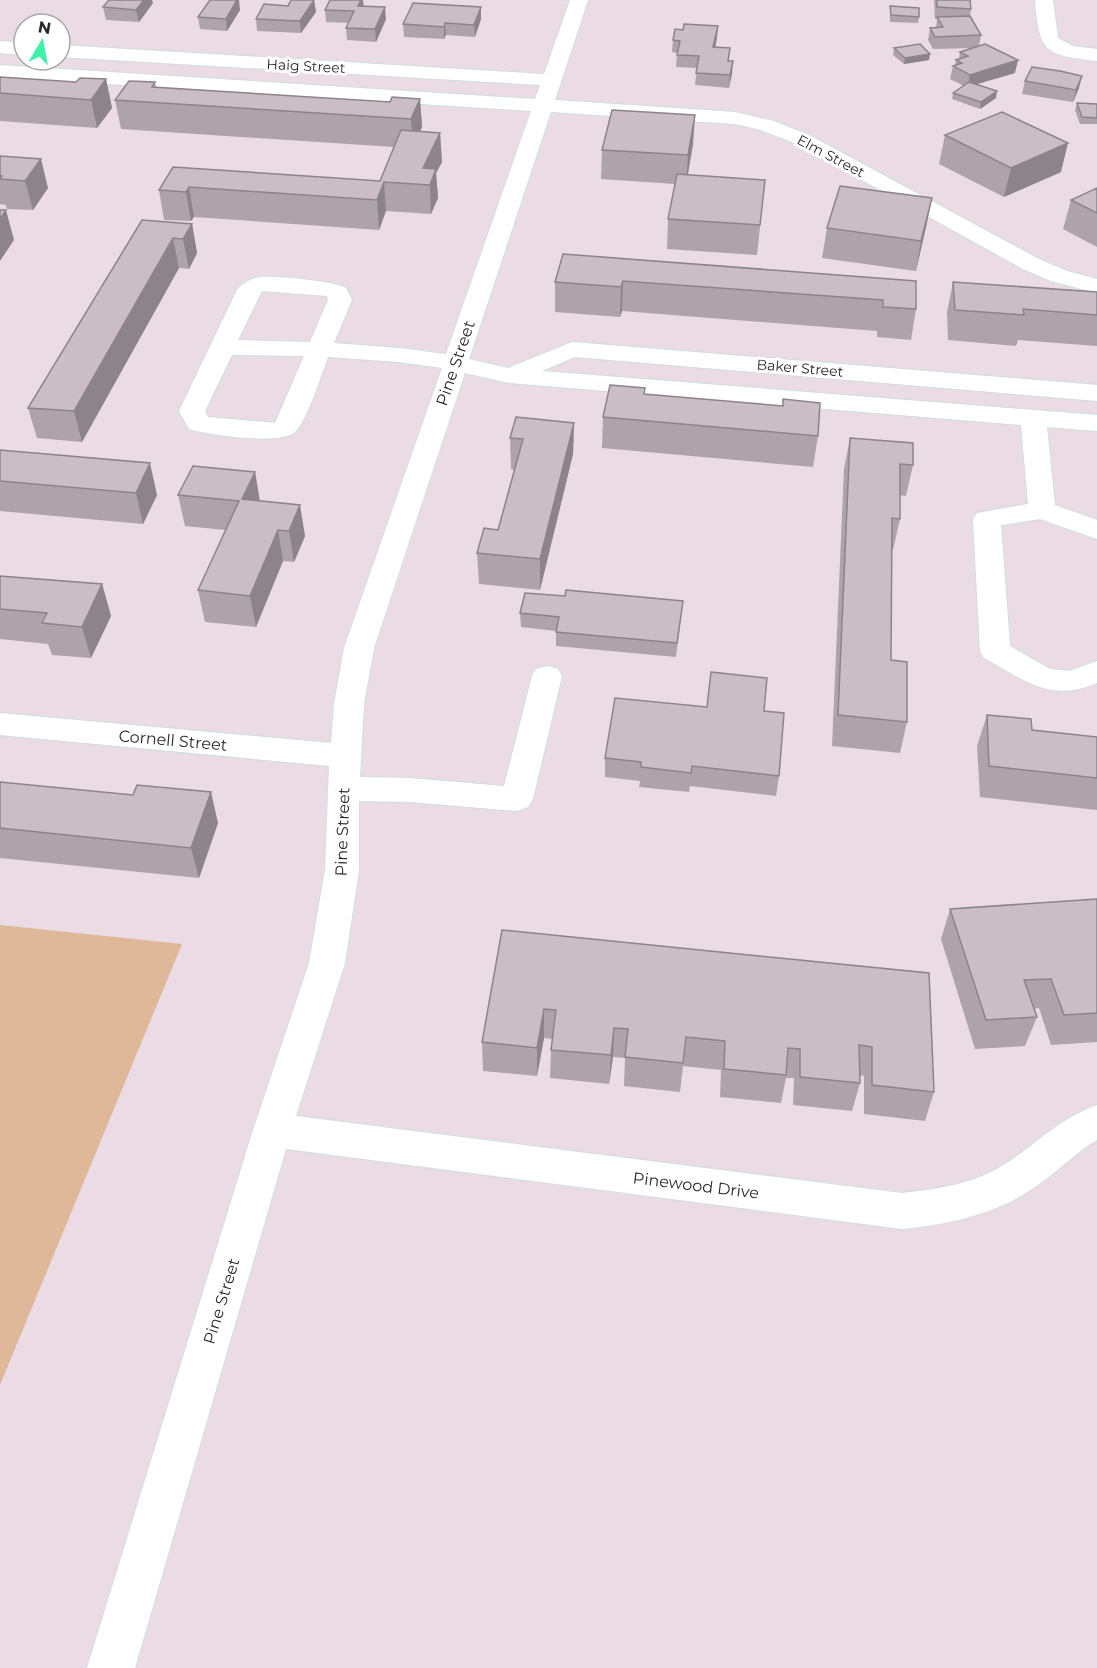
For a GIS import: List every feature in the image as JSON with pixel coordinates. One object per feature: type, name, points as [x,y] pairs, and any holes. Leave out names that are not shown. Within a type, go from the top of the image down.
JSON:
[{"type":"street","name":"Pine Street","points":[[111,1668],[272,1130],[327,963],[342,870],[343,789],[348,704],[359,648],[579,0]]},
{"type":"street","points":[[1044,0],[1047,34],[1057,46],[1097,55]]},
{"type":"street","name":"Haig Street","points":[[72,52],[547,94]]},
{"type":"street","points":[[0,71],[547,94]]},
{"type":"street","name":"Elm Street","points":[[547,94],[735,118],[767,125],[804,140],[1031,264],[1059,276],[1097,286]]},
{"type":"street","points":[[262,284],[333,290],[338,293],[340,300],[289,423],[276,431],[198,424],[193,418],[192,411],[223,347],[249,290],[254,286],[262,284]]},
{"type":"street","name":"Baker Street","points":[[223,347],[318,350],[426,358],[509,376],[1097,423]]},
{"type":"street","name":"Baker Street","points":[[509,376],[572,349],[1097,393]]},
{"type":"street","points":[[1032,417],[1042,510]]},
{"type":"street","points":[[1097,530],[1042,510],[987,519],[995,651],[1043,678],[1072,682],[1097,670]]},
{"type":"street","points":[[343,789],[410,790],[516,799],[547,676]]},
{"type":"street","name":"Cornell Street","points":[[0,724],[345,756]]},
{"type":"street","name":"Pinewood Drive","points":[[272,1130],[902,1211],[940,1207],[977,1198],[1014,1180],[1066,1137],[1097,1122]]},
{"type":"shaded area","points":[[0,925],[182,944],[0,1385]]},
{"type":"building","points":[[109,0],[144,0],[136,10],[103,7]]},
{"type":"building","points":[[210,0],[237,0],[226,19],[198,17]]},
{"type":"building","points":[[291,0],[314,0],[300,21],[256,19],[264,4],[288,6]]},
{"type":"building","points":[[330,0],[361,0],[358,6],[385,7],[375,29],[346,28],[354,11],[325,10]]},
{"type":"building","points":[[937,0],[970,0],[971,9],[937,7]]},
{"type":"building","points":[[413,3],[481,7],[474,25],[445,23],[444,27],[403,24]]},
{"type":"building","points":[[890,6],[919,8],[919,17],[891,15]]},
{"type":"building","points":[[970,16],[981,35],[935,37],[930,28],[943,27],[937,17]]},
{"type":"building","points":[[684,24],[718,26],[713,47],[730,48],[728,61],[733,61],[730,75],[696,73],[699,56],[677,55],[680,41],[673,40],[675,29],[683,30]]},
{"type":"building","points":[[920,44],[930,54],[905,58],[894,48]]},
{"type":"building","points":[[985,44],[1018,60],[970,75],[953,66],[962,63],[956,60],[968,56],[960,52]]},
{"type":"building","points":[[1032,67],[1082,76],[1076,90],[1025,81]]},
{"type":"building","points":[[0,77],[76,82],[80,78],[106,79],[91,100],[0,93]]},
{"type":"building","points":[[129,81],[155,82],[152,87],[390,102],[392,97],[420,99],[411,119],[115,100]]},
{"type":"building","points":[[969,82],[997,91],[981,102],[953,93]]},
{"type":"building","points":[[1077,103],[1097,104],[1097,118],[1082,117]]},
{"type":"building","points":[[612,110],[695,115],[688,155],[602,150]]},
{"type":"building","points":[[1002,112],[1068,143],[1011,168],[945,135]]},
{"type":"building","points":[[401,130],[440,133],[423,168],[436,169],[430,185],[384,182],[377,200],[189,187],[186,192],[159,190],[173,167],[380,181]]},
{"type":"building","points":[[0,156],[41,159],[25,181],[0,179],[2,176],[0,176]]},
{"type":"building","points":[[677,174],[765,180],[760,225],[668,219]]},
{"type":"building","points":[[840,186],[932,198],[921,241],[827,228]]},
{"type":"building","points":[[1097,188],[1097,213],[1071,200]]},
{"type":"building","points":[[0,210],[6,210],[0,219]]},
{"type":"building","points":[[142,220],[192,224],[183,239],[173,238],[74,411],[28,408]]},
{"type":"building","points":[[563,254],[916,281],[916,309],[883,307],[883,300],[623,281],[621,287],[555,282]]},
{"type":"building","points":[[953,282],[1097,292],[1097,315],[1023,309],[1024,315],[955,310]]},
{"type":"building","points":[[610,385],[645,388],[644,394],[783,406],[783,399],[820,403],[818,436],[603,417]]},
{"type":"building","points":[[516,417],[574,423],[540,559],[477,553],[484,528],[498,530],[523,439],[510,438]]},
{"type":"building","points":[[850,438],[913,443],[913,465],[900,464],[900,519],[892,518],[891,660],[907,662],[907,722],[838,715]]},
{"type":"building","points":[[0,450],[150,463],[136,493],[0,481]]},
{"type":"building","points":[[193,466],[255,472],[242,499],[300,505],[289,531],[278,530],[250,596],[198,590],[239,501],[178,495]]},
{"type":"building","points":[[0,576],[102,584],[82,627],[42,623],[47,613],[0,609]]},
{"type":"building","points":[[566,590],[683,601],[677,643],[556,632],[559,617],[520,613],[525,593],[565,596]]},
{"type":"building","points":[[711,672],[767,678],[764,711],[784,713],[779,776],[692,766],[691,773],[641,767],[641,762],[605,758],[615,698],[707,707]]},
{"type":"building","points":[[987,715],[1031,719],[1032,730],[1097,737],[1097,778],[989,766]]},
{"type":"building","points":[[0,782],[133,795],[137,785],[211,792],[191,848],[0,828]]},
{"type":"building","points":[[1097,899],[1097,1013],[1064,1015],[1051,979],[1024,980],[1037,1017],[986,1020],[950,909]]},
{"type":"building","points":[[502,930],[929,973],[934,1092],[872,1085],[872,1047],[859,1045],[860,1083],[800,1077],[800,1049],[788,1048],[786,1075],[724,1069],[725,1041],[686,1037],[683,1063],[625,1057],[628,1029],[614,1028],[611,1055],[551,1050],[556,1010],[544,1009],[537,1048],[482,1042]]}]
